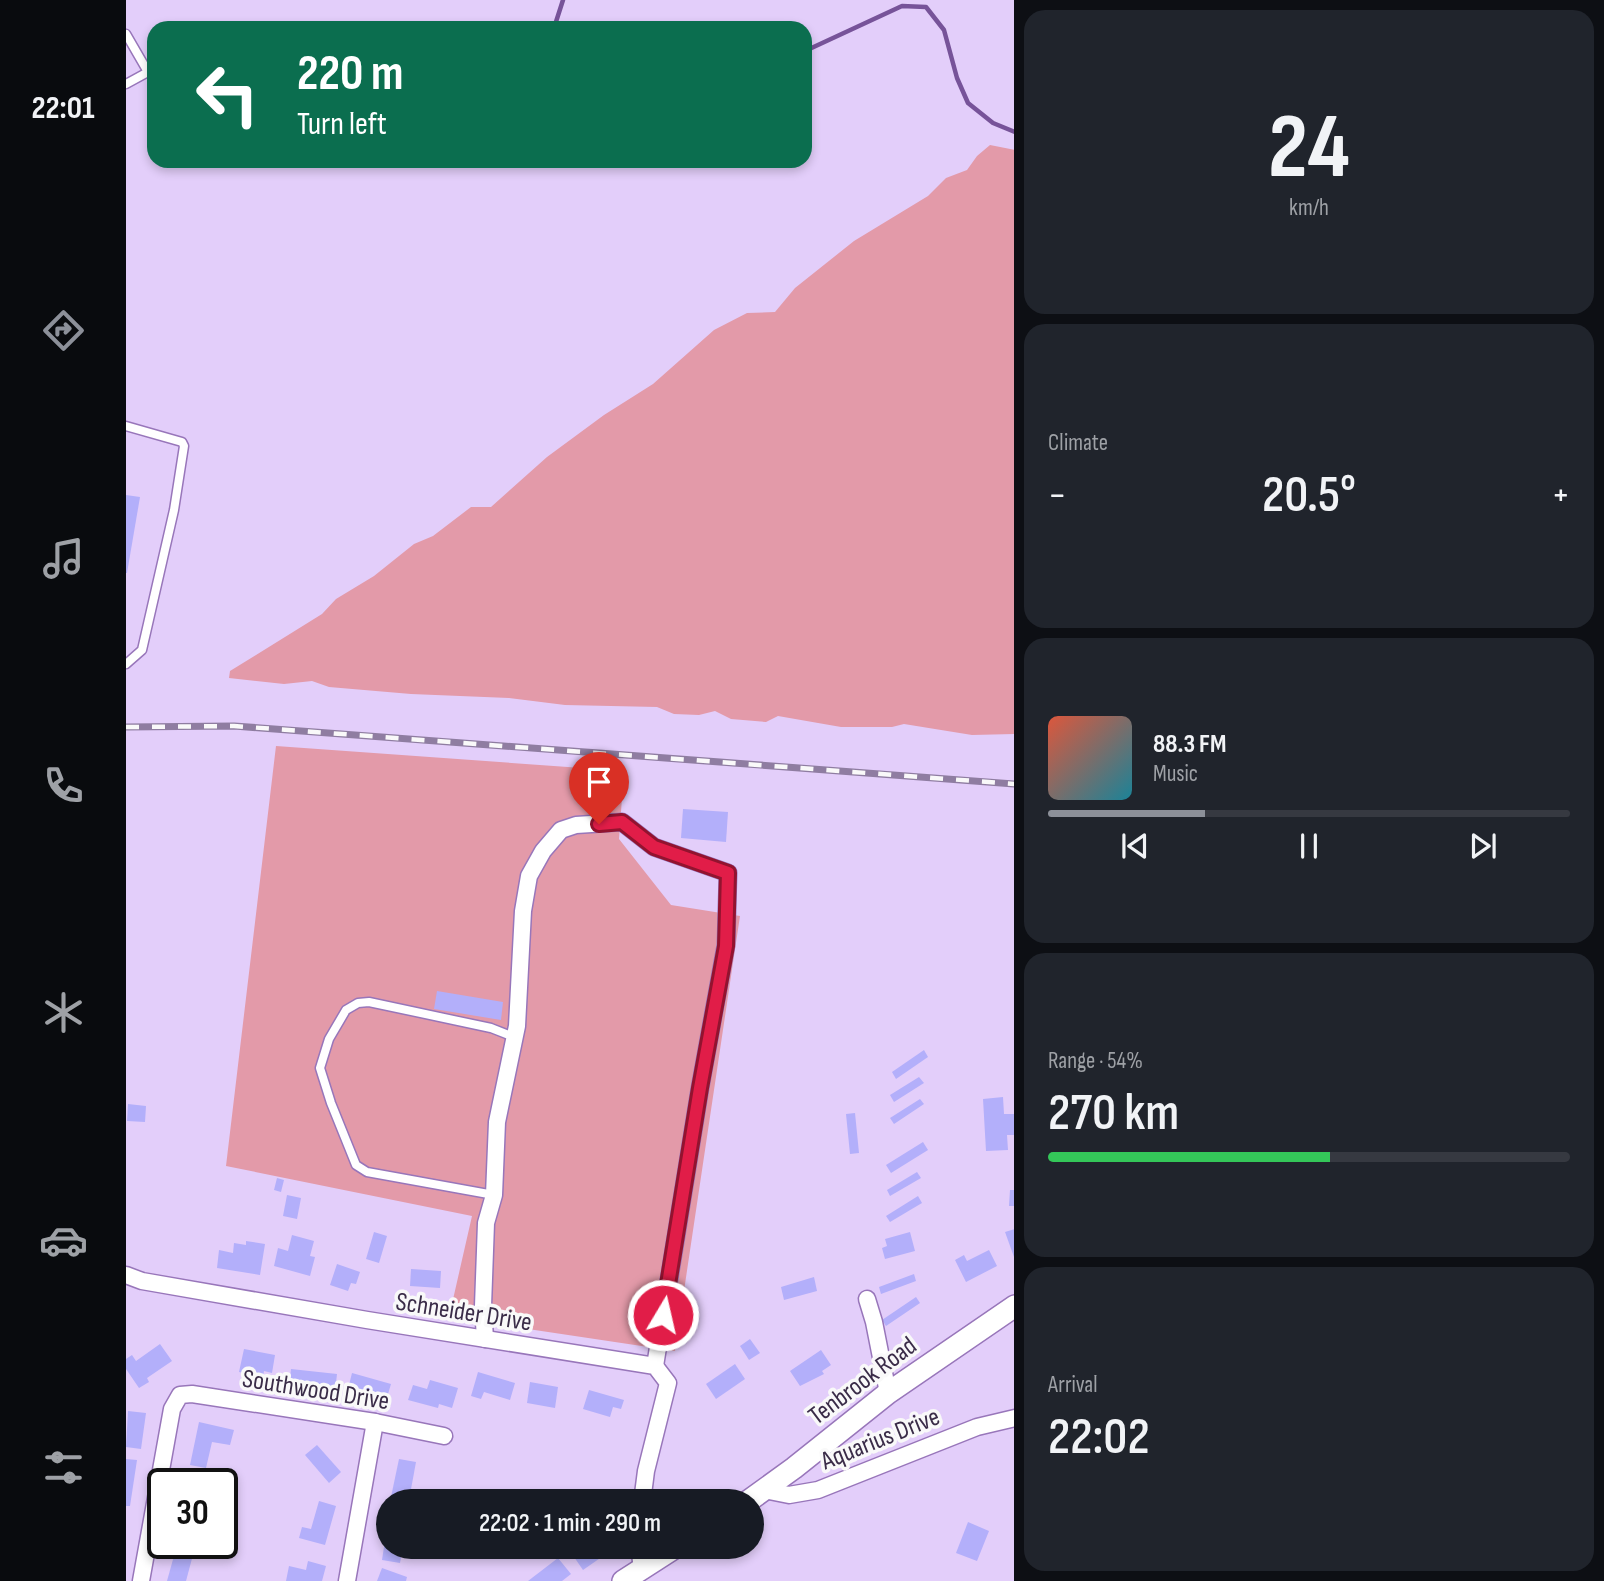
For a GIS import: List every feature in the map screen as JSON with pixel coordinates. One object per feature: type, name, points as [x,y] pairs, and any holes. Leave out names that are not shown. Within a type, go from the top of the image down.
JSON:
[{"type":"street","points":[[485,1339],[483,1306],[486,1223],[494,1195],[497,1122],[517,1026],[523,911],[529,876],[543,851],[561,830],[576,825],[622,822],[654,847],[728,873],[726,946],[655,1366],[668,1383],[644,1489]]},
{"type":"street","name":"Schneider Drive","points":[[126,1275],[142,1281],[655,1366]]},
{"type":"street","points":[[867,1299],[888,1393]]},
{"type":"street","name":"Tenbrook Road","points":[[764,1489],[888,1393],[1014,1306]]},
{"type":"street","name":"Southwood Drive","points":[[141,1581],[172,1409],[180,1395],[192,1394],[375,1422],[444,1436]]},
{"type":"street","name":"Aquarius Drive","points":[[764,1496],[818,1490],[976,1427],[1014,1418]]},
{"type":"street","points":[[347,1581],[375,1422]]},
{"type":"street","points":[[623,1581],[639,1559]]},
{"type":"lane","points":[[126,34],[147,70]]},
{"type":"lane","points":[[126,84],[147,73]]},
{"type":"lane","points":[[126,426],[182,442],[184,446],[174,510],[142,649],[126,664]]},
{"type":"lane","points":[[494,1195],[379,1175],[356,1165],[320,1068],[334,1029],[346,1010],[358,1003],[369,1002],[491,1028],[514,1037]]},
{"type":"shaded area","points":[[990,145],[1014,150],[1014,734],[972,735],[904,724],[892,727],[841,727],[778,716],[766,722],[731,719],[715,711],[699,715],[674,714],[657,707],[565,705],[509,698],[329,687],[312,681],[284,684],[229,678],[230,671],[322,614],[336,599],[374,576],[414,544],[433,536],[471,507],[491,507],[547,457],[604,415],[653,384],[714,330],[747,313],[775,312],[795,288],[854,241],[928,196],[946,178],[967,170],[977,156]]},
{"type":"shaded area","points":[[276,746],[624,771],[619,839],[671,905],[740,916],[675,1351],[449,1317],[472,1216],[226,1166]]},
{"type":"building","points":[[126,495],[140,497],[127,573],[126,573]]},
{"type":"building","points":[[683,809],[728,812],[726,842],[681,838]]},
{"type":"building","points":[[437,991],[503,1002],[501,1020],[434,1009]]},
{"type":"building","points":[[924,1050],[928,1057],[896,1079],[892,1072]]},
{"type":"building","points":[[919,1077],[924,1083],[894,1102],[890,1095]]},
{"type":"building","points":[[1003,1097],[1004,1114],[1014,1114],[1014,1135],[1007,1135],[1008,1150],[986,1151],[983,1099]]},
{"type":"building","points":[[920,1099],[924,1104],[894,1124],[890,1118]]},
{"type":"building","points":[[128,1104],[146,1106],[145,1122],[127,1121]]},
{"type":"building","points":[[855,1113],[859,1153],[850,1154],[846,1114]]},
{"type":"building","points":[[923,1142],[928,1150],[891,1173],[886,1165]]},
{"type":"building","points":[[917,1172],[921,1178],[890,1196],[887,1190]]},
{"type":"building","points":[[277,1178],[284,1180],[281,1192],[274,1190]]},
{"type":"building","points":[[1010,1190],[1014,1190],[1014,1206],[1009,1206]]},
{"type":"building","points":[[287,1195],[301,1198],[297,1219],[283,1216]]},
{"type":"building","points":[[918,1196],[922,1203],[890,1222],[886,1216]]},
{"type":"building","points":[[1014,1229],[1014,1257],[1005,1232]]},
{"type":"building","points":[[374,1232],[387,1236],[379,1263],[366,1259]]},
{"type":"building","points":[[910,1232],[915,1251],[885,1259],[882,1248],[887,1246],[885,1239]]},
{"type":"building","points":[[292,1235],[314,1241],[310,1256],[315,1257],[310,1276],[274,1266],[278,1248],[288,1251]]},
{"type":"building","points":[[246,1241],[265,1244],[260,1275],[217,1268],[219,1250],[233,1253],[234,1243],[246,1245]]},
{"type":"building","points":[[989,1250],[997,1266],[966,1282],[955,1260],[964,1255],[967,1261]]},
{"type":"building","points":[[337,1264],[360,1272],[356,1284],[351,1283],[348,1291],[330,1285]]},
{"type":"building","points":[[411,1269],[441,1271],[440,1288],[410,1286]]},
{"type":"building","points":[[914,1274],[916,1281],[881,1294],[879,1287]]},
{"type":"building","points":[[814,1277],[817,1291],[784,1300],[781,1287]]},
{"type":"building","points":[[916,1297],[920,1303],[886,1326],[882,1320]]},
{"type":"building","points":[[750,1339],[760,1353],[749,1360],[740,1346]]},
{"type":"building","points":[[160,1344],[172,1361],[147,1378],[149,1382],[139,1388],[126,1369],[126,1359],[132,1355],[136,1361]]},
{"type":"building","points":[[244,1349],[275,1355],[272,1373],[264,1371],[263,1377],[239,1372]]},
{"type":"building","points":[[821,1350],[831,1365],[822,1371],[824,1374],[800,1386],[790,1371]]},
{"type":"building","points":[[735,1364],[745,1379],[716,1399],[706,1384]]},
{"type":"building","points":[[291,1369],[337,1374],[335,1392],[289,1387]]},
{"type":"building","points":[[478,1372],[515,1383],[510,1400],[484,1392],[481,1399],[471,1396]]},
{"type":"building","points":[[352,1373],[391,1384],[385,1404],[347,1393]]},
{"type":"building","points":[[430,1380],[458,1388],[452,1408],[439,1404],[438,1408],[408,1400],[413,1385],[427,1389]]},
{"type":"building","points":[[530,1382],[558,1387],[555,1408],[527,1403]]},
{"type":"building","points":[[589,1390],[624,1400],[621,1409],[613,1407],[610,1417],[583,1409]]},
{"type":"building","points":[[128,1411],[146,1413],[141,1449],[126,1447]]},
{"type":"building","points":[[199,1422],[234,1430],[230,1445],[212,1442],[206,1468],[190,1465]]},
{"type":"building","points":[[317,1445],[341,1472],[329,1483],[305,1455]]},
{"type":"building","points":[[126,1459],[137,1460],[130,1506],[126,1506]]},
{"type":"building","points":[[399,1459],[416,1462],[411,1489],[393,1489]]},
{"type":"building","points":[[319,1501],[336,1506],[325,1545],[299,1538],[302,1527],[311,1529]]},
{"type":"building","points":[[968,1522],[989,1531],[977,1561],[956,1553]]},
{"type":"building","points":[[173,1559],[192,1559],[186,1581],[167,1581]]},
{"type":"building","points":[[382,1559],[401,1559],[400,1563]]},
{"type":"building","points":[[557,1559],[571,1574],[562,1581],[528,1581]]},
{"type":"building","points":[[575,1559],[599,1559],[583,1570]]},
{"type":"building","points":[[308,1561],[326,1566],[322,1581],[286,1581],[289,1566],[306,1570]]},
{"type":"building","points":[[382,1568],[407,1577],[406,1581],[377,1581]]},
{"type":"waterway","points":[[556,21],[563,0]]},
{"type":"waterway","points":[[812,48],[902,6],[926,7],[944,30],[957,78],[968,103],[993,123],[1014,132]]},
{"type":"railway","points":[[126,727],[234,726],[1014,784]]},
{"type":"route","points":[[599,824],[622,822],[654,847],[728,873],[726,946],[663,1315]]}]
